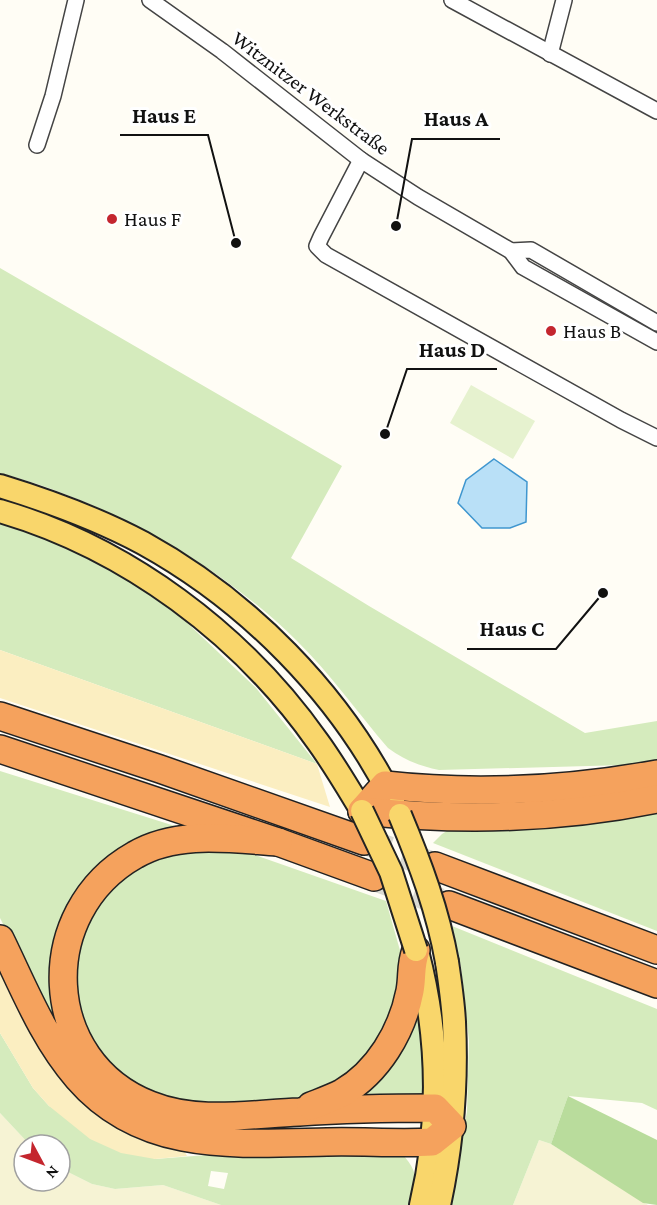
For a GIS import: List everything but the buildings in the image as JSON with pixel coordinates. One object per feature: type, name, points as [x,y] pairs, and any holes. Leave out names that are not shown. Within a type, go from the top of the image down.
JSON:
[{"type":"highway","points":[[0,716],[364,841]]},
{"type":"highway","points":[[0,749],[278,842],[374,877]]},
{"type":"highway","points":[[362,811],[433,790],[556,788],[657,774]]},
{"type":"highway","points":[[393,801],[426,817],[526,815],[597,809],[657,799]]},
{"type":"highway","points":[[278,842],[214,838],[165,843],[136,854],[116,867],[100,882],[85,900],[68,935],[63,971],[65,1005],[73,1032],[83,1051],[96,1068],[124,1092],[150,1106],[188,1115],[230,1116],[391,1108],[440,1125]]},
{"type":"highway","points":[[435,866],[657,950]]},
{"type":"highway","points":[[449,905],[657,984]]},
{"type":"highway","points":[[0,939],[37,1016],[64,1061],[101,1101],[131,1121],[176,1137],[226,1143],[440,1125]]},
{"type":"highway","points":[[296,1112],[341,1094],[363,1077],[381,1057],[394,1039],[402,1019],[410,989],[411,965],[416,950]]},
{"type":"main road","points":[[0,486],[43,499],[99,522],[143,544],[214,589],[260,628],[313,681],[344,721],[393,801],[422,867],[443,939],[454,1021],[455,1095],[440,1125],[421,1205]]},
{"type":"main road","points":[[0,511],[78,539],[126,565],[198,616],[232,645],[294,711],[318,742],[362,811],[391,872],[425,982],[436,1064],[440,1125],[439,1205]]},
{"type":"street","points":[[37,145],[53,96],[76,0]]},
{"type":"street","name":"Witznitzer Werkstraße","points":[[150,0],[222,51],[361,160],[418,197],[511,251],[523,267],[657,342]]},
{"type":"street","points":[[452,0],[657,111]]},
{"type":"street","points":[[550,54],[564,0]]},
{"type":"street","points":[[361,160],[317,246],[326,255],[657,438]]},
{"type":"street","name":"Witznitzer Werkstraße","points":[[511,251],[531,250],[657,323]]},
{"type":"shaded area","points":[[0,1113],[19,1133],[12,1133],[12,1193],[72,1193],[72,1174],[92,1184],[115,1189],[163,1185],[221,1205],[0,1205]]},
{"type":"shaded area","points":[[539,1140],[551,1144],[648,1205],[513,1205]]},
{"type":"green space","points":[[0,268],[342,466],[291,558],[585,733],[657,721],[657,760],[625,765],[439,770],[412,762],[388,748],[332,679],[296,640],[232,585],[158,538],[120,518],[40,485],[0,473]]},
{"type":"green space","points":[[471,385],[535,421],[513,459],[450,423]]},
{"type":"green space","points":[[0,524],[51,540],[127,579],[181,617],[256,688],[317,764],[0,650]]},
{"type":"green space","points":[[0,771],[178,827],[80,892],[62,1028],[51,1020],[0,918]]},
{"type":"green space","points":[[657,806],[657,931],[433,843],[450,829]]},
{"type":"green space","points":[[221,848],[255,855],[386,901],[403,961],[404,986],[385,1037],[353,1073],[303,1101],[269,1105],[164,1101],[115,1072],[82,1030],[72,953],[108,885],[155,854]]},
{"type":"green space","points":[[452,926],[657,1009],[657,1110],[642,1103],[568,1096],[551,1144],[539,1140],[513,1205],[447,1205],[467,1112],[469,1041],[461,967]]},
{"type":"green space","points":[[417,991],[427,1096],[351,1098]]},
{"type":"green space","points":[[0,1033],[33,1088],[49,1106],[155,1159],[259,1151],[401,1153],[414,1171],[415,1205],[221,1205],[163,1185],[115,1189],[92,1184],[72,1174],[72,1133],[19,1133],[0,1113]],"holes":[[[211,1171],[228,1173],[224,1189],[208,1186]]]},
{"type":"green space","points":[[568,1096],[657,1140],[657,1205],[643,1203],[551,1144]]},
{"type":"sand","points":[[0,650],[317,764],[330,807],[0,698]]},
{"type":"sand","points":[[0,969],[37,1042],[63,1082],[89,1106],[182,1147],[187,1156],[155,1159],[121,1153],[90,1139],[49,1106],[33,1088],[0,1033]]},
{"type":"water","points":[[494,459],[527,482],[526,522],[510,528],[482,528],[458,503],[466,480]]},
{"type":"tunnel","points":[[364,841],[435,866]]},
{"type":"tunnel","points":[[376,878],[449,905]]},
{"type":"place","name":"Haus F","points":[[112,219]]},
{"type":"place","name":"Haus A","points":[[396,226]]},
{"type":"place","name":"Haus E","points":[[236,243]]},
{"type":"place","name":"Haus B","points":[[551,331]]},
{"type":"place","name":"Haus D","points":[[385,434]]},
{"type":"place","name":"Haus C","points":[[603,593]]}]
